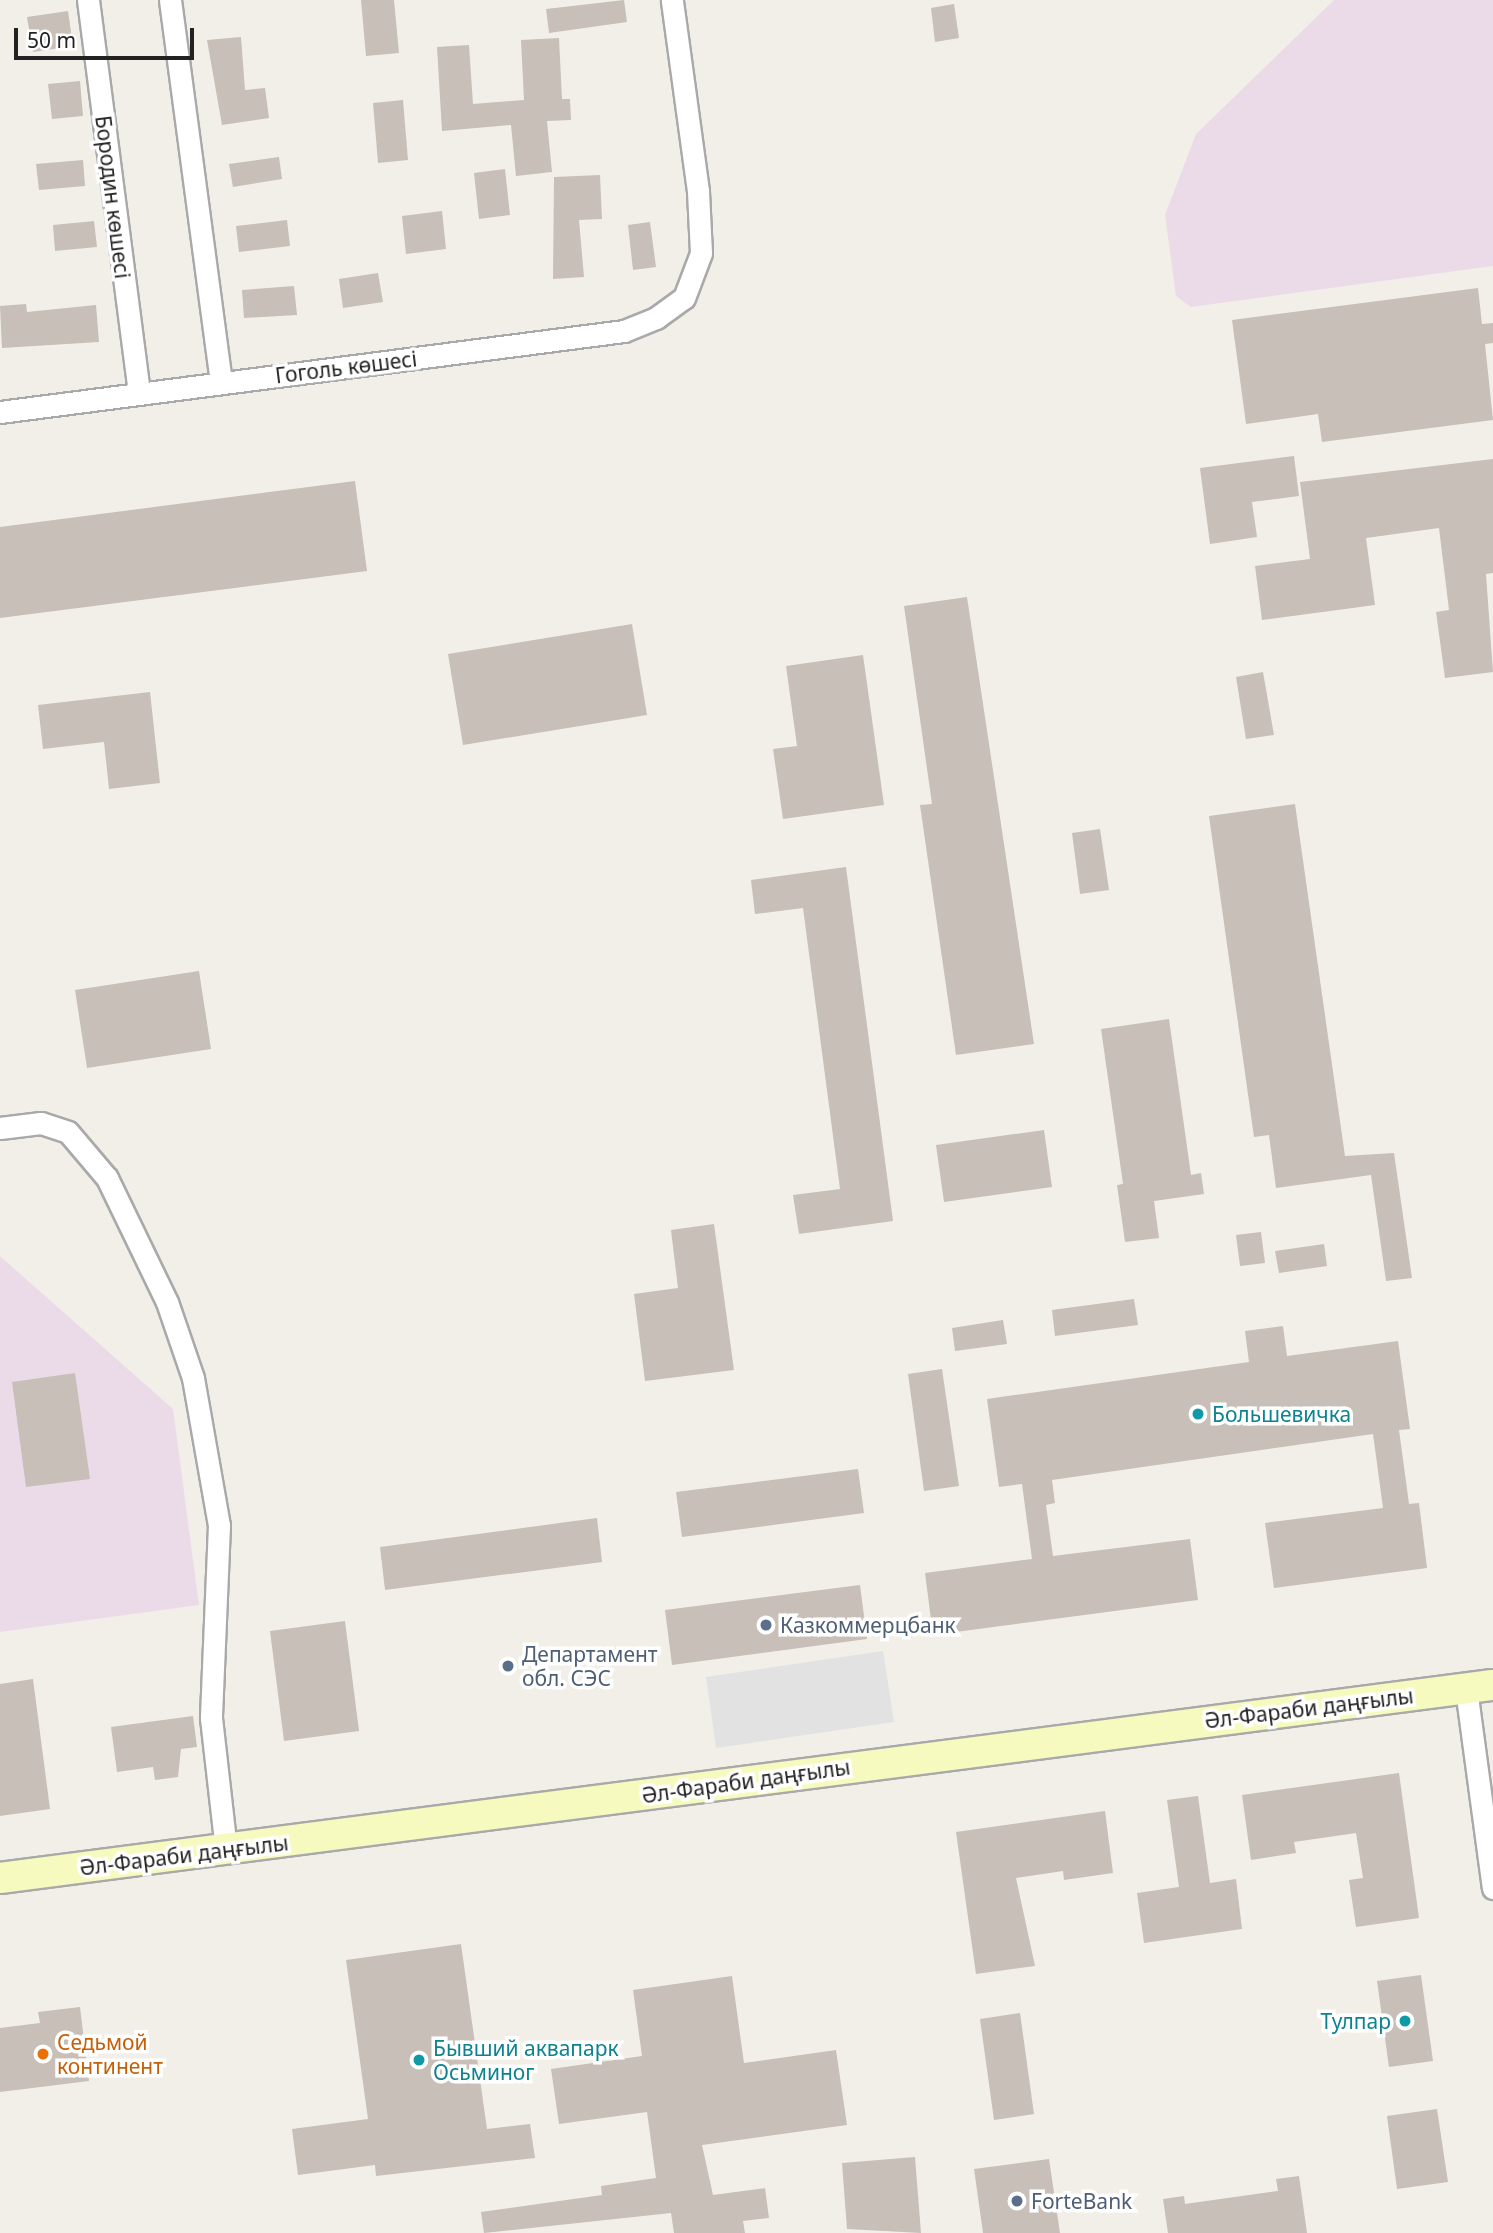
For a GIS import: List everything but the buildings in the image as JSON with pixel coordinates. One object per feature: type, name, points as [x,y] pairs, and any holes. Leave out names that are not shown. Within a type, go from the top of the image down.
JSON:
[{"type":"main road","name":"Әл-Фараби даңғылы","points":[[0,1878],[1480,1687]]},
{"type":"street","name":"Бородин көшесі","points":[[88,0],[139,393]]},
{"type":"street","points":[[170,0],[221,382]]},
{"type":"street","name":"Гоголь көшесі","points":[[0,412],[624,331],[684,298],[695,279],[702,226],[672,0]]},
{"type":"street","points":[[0,1128],[41,1123],[68,1132],[107,1178],[167,1302],[193,1378],[219,1525],[211,1718],[226,1849]]},
{"type":"street","points":[[1480,1687],[1493,1888]]},
{"type":"shaded area","points":[[1334,0],[1493,0],[1493,266],[1191,307],[1176,296],[1165,215],[1196,134]]},
{"type":"shaded area","points":[[0,1256],[173,1409],[199,1605],[0,1632]]},
{"type":"shaded area","points":[[883,1651],[894,1722],[716,1748],[706,1677]]},
{"type":"place","name":"Большевичка","points":[[1198,1414]]},
{"type":"place","name":"Казкоммерцбанк","points":[[766,1625]]},
{"type":"place","name":"Департамент обл. СЭС","points":[[508,1666]]},
{"type":"place","name":"Тулпар","points":[[1405,2021]]},
{"type":"place","name":"Седьмой континент","points":[[43,2054]]},
{"type":"place","name":"Бывший аквапарк Осьминог","points":[[419,2060]]},
{"type":"place","name":"ForteBank","points":[[1017,2201]]}]
